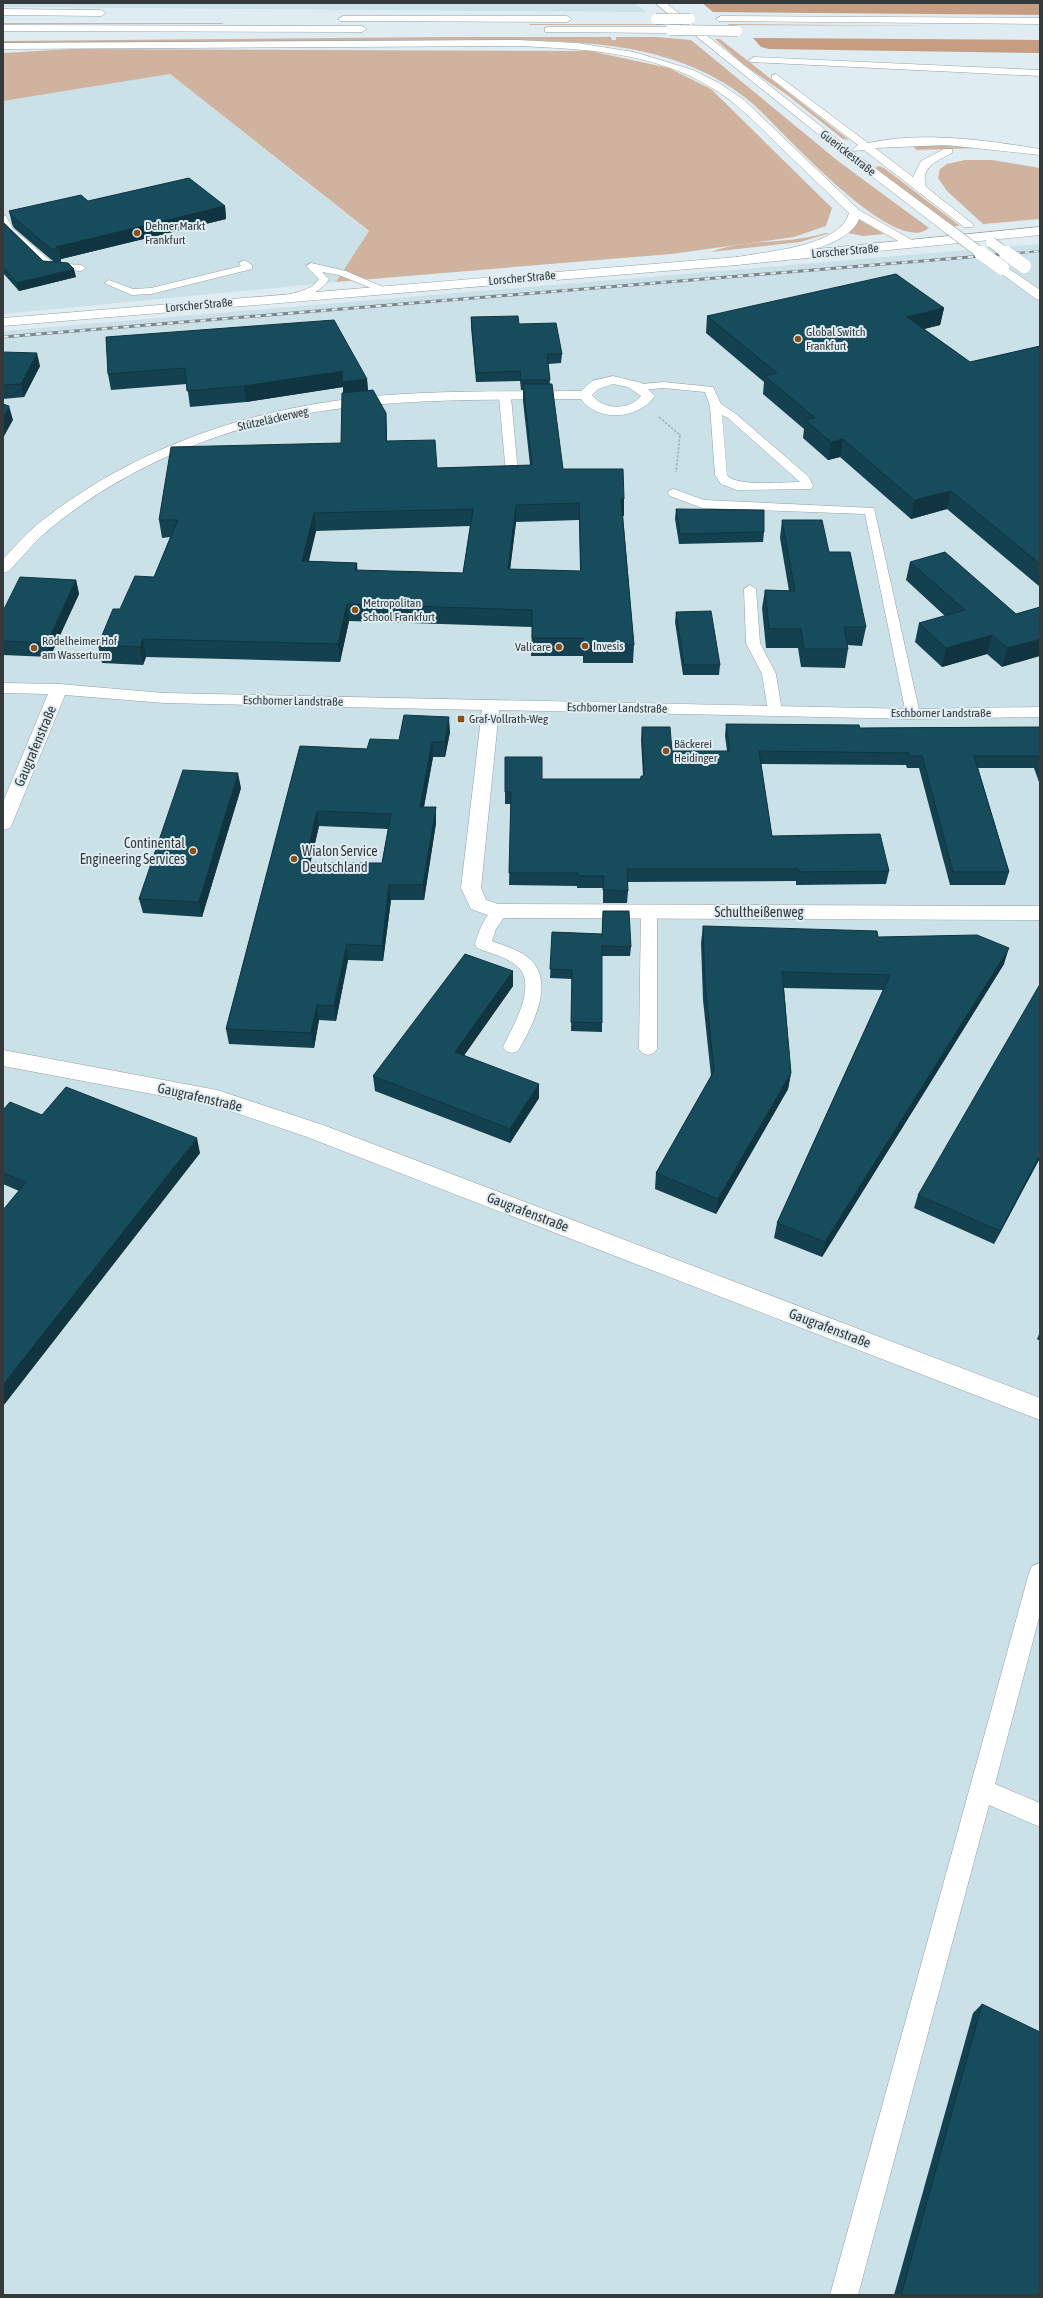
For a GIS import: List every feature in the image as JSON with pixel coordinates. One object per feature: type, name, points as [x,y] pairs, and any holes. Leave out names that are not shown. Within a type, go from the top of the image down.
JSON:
[{"type":"main road","name":"Guerickestraße","points":[[660,3],[848,153],[1040,296]]},
{"type":"main road","points":[[690,8],[709,19],[731,41]]},
{"type":"main road","points":[[3,12],[110,13]]},
{"type":"main road","points":[[336,18],[350,19]]},
{"type":"main road","points":[[3,20],[576,19]]},
{"type":"main road","points":[[652,19],[1040,21]]},
{"type":"main road","points":[[3,28],[376,31],[6,36]]},
{"type":"main road","points":[[536,30],[741,31]]},
{"type":"main road","points":[[3,46],[518,43],[570,45],[623,51],[648,57],[687,70],[725,90],[740,102],[855,212],[914,244]]},
{"type":"main road","name":"Guerickestraße","points":[[1035,274],[921,190],[751,58],[1040,73]]},
{"type":"main road","points":[[848,153],[865,146],[905,142],[943,141],[989,144],[1040,152]]},
{"type":"main road","points":[[921,190],[918,179],[925,163],[948,152]]},
{"type":"main road","points":[[916,154],[981,152],[1040,161]]},
{"type":"main road","points":[[848,153],[880,158],[894,156]]},
{"type":"main road","points":[[737,261],[824,241],[841,233],[851,223],[855,212]]},
{"type":"main road","name":"Lorscher Straße","points":[[3,322],[737,261],[1040,230]]},
{"type":"main road","points":[[613,380],[628,382],[642,388],[648,396],[644,403],[632,409],[608,410],[588,401],[585,395],[588,388],[600,382],[613,380]]},
{"type":"main road","name":"Stützeläckerweg","points":[[3,568],[47,523],[96,490],[148,458],[206,436],[257,421],[340,405],[380,400],[585,395]]},
{"type":"main road","name":"Eschborner Landstraße","points":[[3,688],[59,690],[164,698],[913,714],[1040,712]]},
{"type":"main road","name":"Gaugrafenstraße","points":[[3,824],[59,690]]},
{"type":"main road","name":"Schultheißenweg","points":[[491,705],[471,888],[478,904],[500,911],[1040,913]]},
{"type":"main road","name":"Gaugrafenstraße","points":[[3,1058],[218,1098],[315,1131],[1040,1409]]},
{"type":"lane","points":[[5,215],[9,230],[50,266],[81,268]]},
{"type":"lane","points":[[108,283],[132,292],[151,291],[248,267],[244,263]]},
{"type":"lane","points":[[287,298],[315,290],[322,284],[323,277],[311,266],[342,273],[385,290]]},
{"type":"lane","points":[[642,388],[664,385],[705,387],[709,389],[716,406],[721,475],[725,481],[736,486],[807,486],[805,480],[737,420],[716,406]]},
{"type":"lane","points":[[505,397],[512,473]]},
{"type":"lane","points":[[674,493],[702,504],[870,511],[913,714]]},
{"type":"lane","points":[[750,589],[753,643],[769,674],[775,711]]},
{"type":"lane","points":[[500,911],[488,928],[483,944],[524,963],[532,973],[533,982],[534,995],[512,1047]]},
{"type":"lane","points":[[648,1049],[649,911]]},
{"type":"lane","points":[[844,2295],[1040,1573]]},
{"type":"lane","points":[[981,1790],[1040,1815]]},
{"type":"path","points":[[644,403],[680,435],[674,493]]},
{"type":"shaded area","points":[[3,3],[635,3],[646,12],[3,7]]},
{"type":"shaded area","points":[[702,3],[1040,3],[1040,15],[713,12]]},
{"type":"shaded area","points":[[222,23],[224,24],[3,24]]},
{"type":"shaded area","points":[[529,24],[662,24],[664,25],[530,25]]},
{"type":"shaded area","points":[[728,24],[948,26],[729,25]]},
{"type":"shaded area","points":[[611,37],[612,40],[616,40],[616,37],[656,37],[691,40],[838,161],[929,228],[912,233],[890,225],[865,208],[811,162],[753,104],[726,84],[697,69],[666,58],[634,50],[569,42],[503,40],[3,44],[3,41]]},
{"type":"shaded area","points":[[753,38],[1040,40],[1040,53],[769,49],[761,47]]},
{"type":"shaded area","points":[[715,39],[720,39],[849,140],[843,139],[786,94],[744,65]]},
{"type":"shaded area","points":[[71,49],[590,51],[669,68],[711,89],[832,208],[826,226],[794,237],[671,254],[336,282],[369,231],[170,74],[3,101],[3,53]]},
{"type":"shaded area","points":[[170,74],[369,232],[336,282],[3,314],[3,101]]},
{"type":"shaded area","points":[[927,145],[982,148],[917,150],[912,146]]},
{"type":"shaded area","points":[[965,160],[992,160],[1040,168],[1040,219],[983,224],[947,191],[938,178],[940,169],[947,164]]},
{"type":"shaded area","points":[[879,166],[884,168],[960,226],[953,226],[877,170],[876,167]]},
{"type":"shaded area","points":[[858,219],[884,234],[863,236],[848,233]]},
{"type":"shaded area","points":[[830,233],[800,242],[711,252],[739,245],[797,239]]},
{"type":"shaded area","points":[[1040,244],[1040,2295],[3,2295],[3,331]]},
{"type":"building","points":[[189,178],[225,206],[56,247],[59,249],[51,249],[11,215],[9,211],[81,195],[88,201]]},
{"type":"building","points":[[3,222],[43,261],[68,263],[74,269],[17,283],[3,267]]},
{"type":"building","points":[[896,274],[944,308],[907,317],[970,362],[1040,346],[1040,564],[951,491],[914,500],[843,439],[831,442],[805,420],[815,418],[765,376],[777,373],[707,316]]},
{"type":"building","points":[[518,316],[519,324],[556,323],[562,354],[547,354],[550,380],[521,380],[520,371],[476,373],[471,317]]},
{"type":"building","points":[[334,320],[367,379],[342,382],[343,371],[244,386],[187,391],[185,368],[108,374],[106,337]]},
{"type":"building","points":[[3,352],[37,353],[21,384],[3,385]]},
{"type":"building","points":[[523,384],[552,384],[563,469],[623,469],[624,499],[621,499],[634,645],[583,645],[583,638],[532,638],[532,610],[347,604],[338,644],[143,639],[140,647],[98,645],[113,609],[120,609],[135,576],[154,577],[178,520],[159,520],[171,447],[341,443],[342,393],[373,390],[386,413],[386,441],[435,440],[437,468],[532,465]],"holes":[[[579,503],[581,571],[508,569],[516,505]],[[473,509],[463,573],[355,570],[357,563],[302,561],[314,513]]]},
{"type":"building","points":[[3,404],[9,406],[3,418]]},
{"type":"building","points":[[676,509],[764,510],[764,532],[680,534]]},
{"type":"building","points":[[782,520],[822,520],[829,552],[850,552],[866,627],[844,627],[848,649],[804,649],[801,629],[769,629],[765,590],[795,591]]},
{"type":"building","points":[[945,552],[1016,614],[1040,607],[1040,639],[1007,648],[992,635],[946,648],[919,623],[965,610],[910,562]]},
{"type":"building","points":[[20,577],[76,580],[47,643],[3,641],[3,611]]},
{"type":"building","points":[[711,611],[720,665],[684,665],[676,612]]},
{"type":"building","points":[[404,715],[449,717],[445,742],[432,742],[420,807],[436,807],[423,885],[389,885],[382,946],[347,944],[334,1006],[317,1005],[311,1033],[226,1029],[300,746],[367,749],[370,739],[399,740]],"holes":[[[317,811],[391,814],[382,863],[305,863]]]},
{"type":"building","points":[[726,724],[859,725],[860,728],[1040,727],[1040,761],[1038,756],[974,756],[1009,872],[953,872],[922,756],[910,756],[909,753],[759,751],[772,836],[880,834],[889,871],[799,872],[798,869],[627,869],[628,891],[603,890],[604,876],[578,876],[578,873],[509,873],[511,792],[505,792],[505,757],[542,757],[542,779],[641,779],[641,776],[644,776],[642,727],[670,727],[672,751],[730,751]]},
{"type":"building","name":"Continental Engineering Services","points":[[183,770],[238,773],[199,902],[139,899]]},
{"type":"building","points":[[603,911],[629,911],[631,947],[602,946],[602,1023],[571,1022],[572,970],[550,969],[552,932],[602,934],[602,937]]},
{"type":"building","points":[[703,926],[877,931],[878,937],[977,935],[1009,948],[825,1242],[777,1223],[890,975],[782,972],[791,1073],[718,1199],[656,1173],[714,1071],[705,984]]},
{"type":"building","points":[[465,954],[513,971],[455,1052],[539,1084],[510,1129],[373,1076]]},
{"type":"building","points":[[1040,984],[1040,1097],[1038,1101],[1040,1102],[1040,1155],[1000,1231],[918,1195]]},
{"type":"building","points":[[66,1087],[197,1138],[3,1385],[3,1210],[26,1182],[3,1173],[3,1110],[10,1102],[42,1115]]},
{"type":"building","points":[[982,2004],[1040,2032],[1040,2295],[901,2295]]},
{"type":"railway","points":[[1008,254],[1040,251]]},
{"type":"railway","points":[[1008,254],[1019,253]]},
{"type":"railway","points":[[3,337],[1008,254]]},
{"type":"place","name":"Dehner Markt Frankfurt","points":[[137,233]]},
{"type":"place","name":"Global Switch Frankfurt","points":[[798,339]]},
{"type":"place","name":"Metropolitan School Frankfurt","points":[[355,610]]},
{"type":"place","name":"Invesis","points":[[585,646]]},
{"type":"place","name":"Valicare","points":[[559,647]]},
{"type":"place","name":"Rödelheimer Hof am Wasserturm","points":[[34,648]]},
{"type":"place","name":"Graf-Vollrath-Weg","points":[[461,719]]},
{"type":"place","name":"Bäckerei Heidinger","points":[[666,751]]},
{"type":"place","name":"Continental Engineering Services","points":[[193,851]]},
{"type":"place","name":"Wialon Service Deutschland","points":[[294,859]]}]
